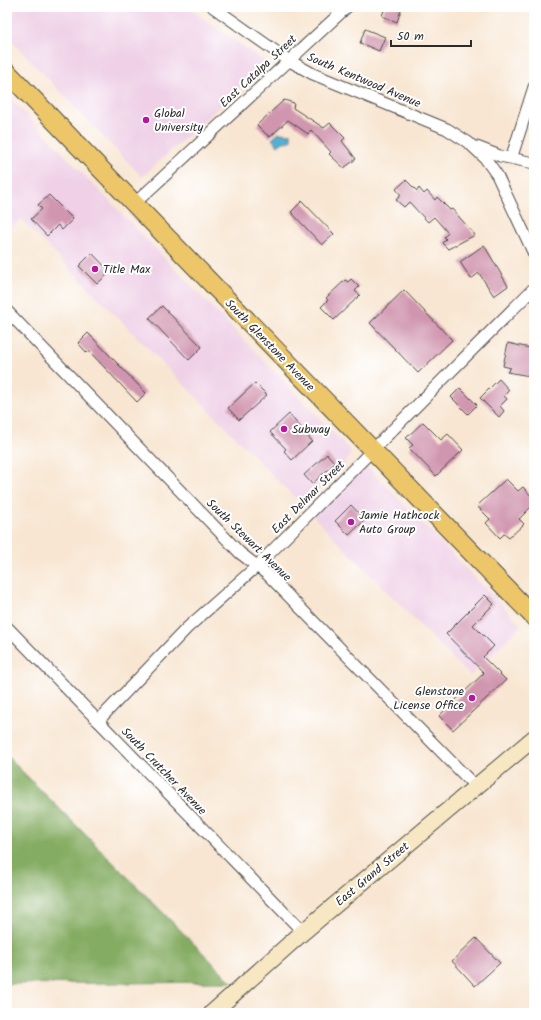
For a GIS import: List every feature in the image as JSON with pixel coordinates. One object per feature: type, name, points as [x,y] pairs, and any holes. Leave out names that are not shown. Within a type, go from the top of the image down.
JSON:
[{"type":"main road","name":"South Glenstone Avenue","points":[[7,72],[534,617]]},
{"type":"main road","name":"East Grand Street","points":[[212,1013],[303,932],[534,738]]},
{"type":"street","name":"South Kentwood Avenue","points":[[213,7],[288,60],[325,80],[447,129],[469,143],[490,153],[511,159]]},
{"type":"street","name":"East Catalpa Street","points":[[134,204],[347,7]]},
{"type":"street","points":[[534,87],[511,159],[534,163]]},
{"type":"street","name":"South Kentwood Avenue","points":[[469,143],[485,158],[498,175],[534,254]]},
{"type":"street","name":"East Delmar Street","points":[[98,721],[187,628],[257,566],[534,288]]},
{"type":"street","name":"South Stewart Avenue","points":[[7,311],[240,553],[266,574],[475,786]]},
{"type":"street","name":"South Crutcher Avenue","points":[[7,627],[303,932]]},
{"type":"shaded area","name":"Global University","points":[[7,7],[189,7],[195,13],[267,63],[142,177],[7,36]]},
{"type":"shaded area","points":[[7,95],[349,449],[351,453],[345,463],[303,506],[21,219],[7,232]]},
{"type":"shaded area","points":[[364,467],[369,469],[521,625],[470,676],[312,515],[360,468]]},
{"type":"green space","points":[[7,756],[232,982],[7,984]]},
{"type":"water","points":[[279,133],[291,134],[291,141],[283,142],[278,146],[272,139]]},
{"type":"building","points":[[385,7],[402,7],[397,22],[382,16]]},
{"type":"building","points":[[365,29],[385,37],[379,51],[360,43]]},
{"type":"building","points":[[284,100],[294,103],[293,108],[324,128],[330,123],[345,138],[342,141],[356,159],[344,168],[329,154],[331,152],[311,130],[308,134],[288,120],[270,137],[266,134],[257,125]]},
{"type":"building","points":[[406,180],[417,191],[419,188],[424,194],[427,191],[435,200],[437,197],[450,210],[452,209],[475,235],[448,249],[442,243],[446,239],[444,237],[448,233],[434,217],[428,222],[409,202],[404,207],[396,200],[401,195],[396,189]]},
{"type":"building","points":[[49,195],[73,219],[62,230],[58,225],[47,236],[31,219],[42,209],[38,205]]},
{"type":"building","points":[[302,201],[334,234],[322,245],[291,212]]},
{"type":"building","points":[[484,245],[508,286],[494,296],[479,273],[471,279],[460,262]]},
{"type":"building","name":"Title Max","points":[[92,253],[110,272],[97,284],[79,266]]},
{"type":"building","points":[[351,279],[359,287],[355,291],[360,295],[334,320],[321,307],[328,300],[326,298],[345,280],[348,282]]},
{"type":"building","points":[[404,290],[452,340],[418,373],[370,323]]},
{"type":"building","points":[[162,306],[202,347],[189,360],[149,318]]},
{"type":"building","points":[[88,333],[146,393],[137,402],[89,351],[87,353],[78,343]]},
{"type":"building","points":[[508,343],[534,349],[530,376],[507,372],[511,368],[503,366]]},
{"type":"building","points":[[499,379],[509,390],[504,396],[507,399],[500,406],[504,411],[499,417],[480,398]]},
{"type":"building","points":[[255,383],[267,395],[239,420],[228,408]]},
{"type":"building","points":[[460,388],[477,405],[468,414],[451,397]]},
{"type":"building","points":[[289,414],[312,441],[292,460],[284,451],[286,449],[270,432]]},
{"type":"building","points":[[423,422],[441,440],[448,434],[463,450],[436,476],[409,448],[413,445],[406,438]]},
{"type":"building","points":[[327,454],[335,463],[312,484],[304,475]]},
{"type":"building","points":[[506,479],[518,491],[523,487],[534,499],[534,504],[519,519],[524,524],[509,538],[504,534],[500,538],[486,523],[490,519],[477,506]]},
{"type":"building","points":[[351,505],[365,520],[349,535],[335,521]]},
{"type":"building","points":[[485,595],[494,604],[473,625],[494,646],[483,657],[506,680],[453,730],[439,716],[484,673],[446,634]]},
{"type":"building","points":[[476,938],[500,963],[475,986],[452,961]]},
{"type":"place","name":"Global University","points":[[146,120]]},
{"type":"place","name":"Title Max","points":[[95,269]]},
{"type":"place","name":"Subway","points":[[284,429]]},
{"type":"place","name":"Jamie Hathcock Auto Group","points":[[351,522]]},
{"type":"place","name":"Glenstone License Office","points":[[472,698]]}]
